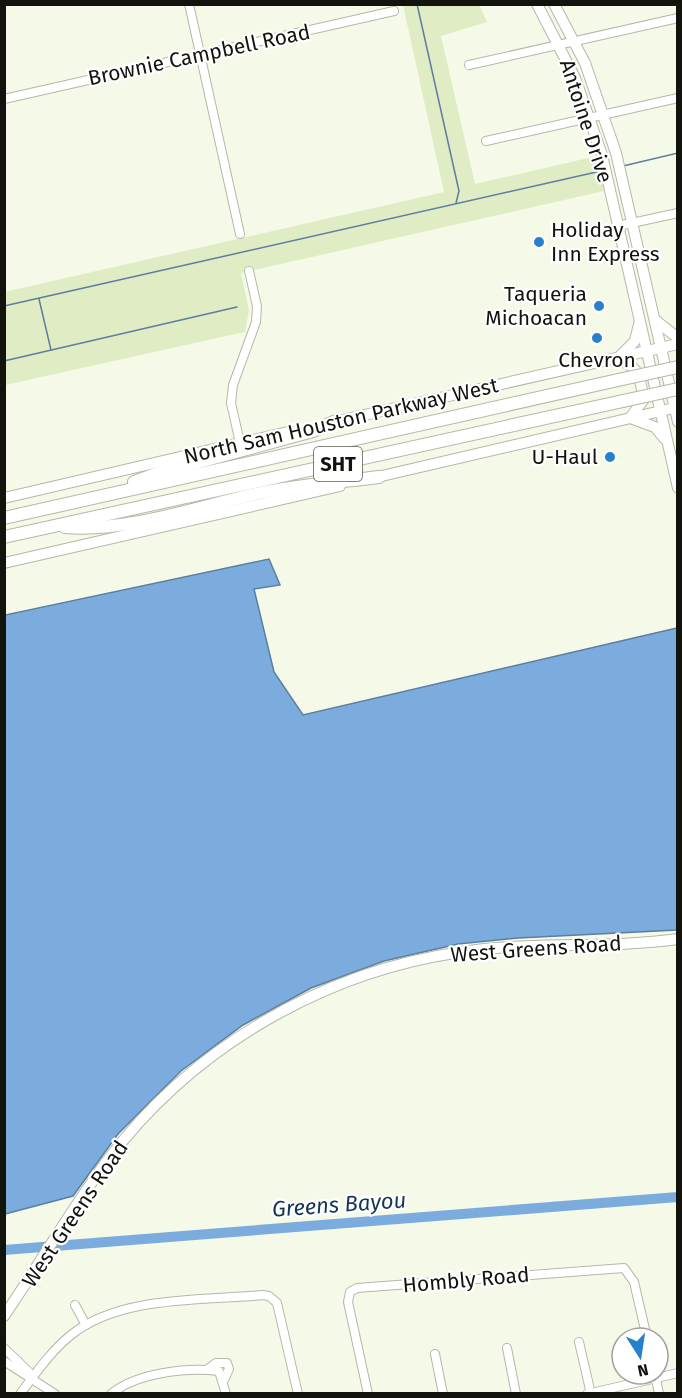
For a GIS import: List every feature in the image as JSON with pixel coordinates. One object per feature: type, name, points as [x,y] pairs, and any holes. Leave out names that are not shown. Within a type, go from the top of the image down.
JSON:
[{"type":"highway","name":"SHT","points":[[4,518],[678,367]]},
{"type":"highway","name":"SHT","points":[[4,537],[678,388]]},
{"type":"highway","points":[[90,499],[158,473],[313,431],[336,421]]},
{"type":"highway","name":"SHT","points":[[4,526],[236,473],[378,436]]},
{"type":"highway","points":[[52,526],[88,529],[161,517],[262,493],[379,477]]},
{"type":"main road","name":"Antoine Drive","points":[[537,4],[560,44],[602,155],[678,488]]},
{"type":"main road","name":"Antoine Drive","points":[[554,4],[585,63],[616,153],[678,422]]},
{"type":"main road","points":[[655,320],[678,338]]},
{"type":"main road","points":[[629,418],[644,399],[638,372],[629,363],[616,358],[635,341],[639,321]]},
{"type":"main road","name":"North Sam Houston Parkway West","points":[[4,498],[678,344]]},
{"type":"main road","points":[[4,563],[676,407]]},
{"type":"main road","points":[[629,418],[655,427],[667,441]]},
{"type":"main road","name":"West Greens Road","points":[[4,1317],[107,1161],[164,1097],[198,1067],[248,1032],[315,995],[386,969],[459,952],[518,946],[678,939]]},
{"type":"street","points":[[189,4],[240,234]]},
{"type":"street","name":"Brownie Campbell Road","points":[[4,99],[394,11]]},
{"type":"street","points":[[469,65],[678,18]]},
{"type":"street","points":[[486,141],[678,98]]},
{"type":"street","points":[[618,226],[678,213]]},
{"type":"street","points":[[240,443],[231,403],[234,385],[256,322],[257,306],[249,271]]},
{"type":"street","name":"Hombly Road","points":[[368,1394],[348,1302],[350,1292],[357,1288],[624,1268],[634,1282],[644,1326]]},
{"type":"street","points":[[20,1394],[63,1342],[86,1325],[108,1314],[137,1306],[269,1296],[276,1303],[298,1394]]},
{"type":"street","points":[[75,1305],[86,1325]]},
{"type":"street","points":[[579,1342],[590,1393],[617,1386]]},
{"type":"street","points":[[4,1348],[33,1377],[55,1394]]},
{"type":"street","points":[[507,1348],[516,1394]]},
{"type":"street","points":[[435,1354],[443,1394]]},
{"type":"street","points":[[4,1361],[33,1377]]},
{"type":"street","points":[[111,1394],[126,1383],[146,1376],[208,1370],[219,1371],[224,1380],[226,1394]]},
{"type":"green space","points":[[403,5],[479,5],[487,22],[441,36],[475,184],[597,156],[604,191],[241,273],[249,310],[245,332],[5,385],[4,292],[444,192]]},
{"type":"water","points":[[269,559],[280,585],[254,589],[274,672],[303,715],[677,628],[677,930],[518,938],[458,944],[384,961],[311,988],[243,1025],[181,1071],[118,1134],[73,1196],[5,1214],[5,615]]},
{"type":"waterway","points":[[417,4],[459,191],[456,203]]},
{"type":"waterway","points":[[623,166],[678,153]]},
{"type":"waterway","points":[[4,306],[601,171]]},
{"type":"waterway","points":[[39,299],[51,350]]},
{"type":"waterway","points":[[4,361],[237,307]]},
{"type":"waterway","name":"Greens Bayou","points":[[676,1197],[678,1202]]},
{"type":"waterway","name":"Greens Bayou","points":[[4,1250],[678,1197]]},
{"type":"place","name":"Holiday Inn Express","points":[[539,242]]},
{"type":"place","name":"Taqueria Michoacan","points":[[599,306]]},
{"type":"place","name":"Chevron","points":[[597,338]]},
{"type":"place","name":"U-Haul","points":[[610,457]]}]
